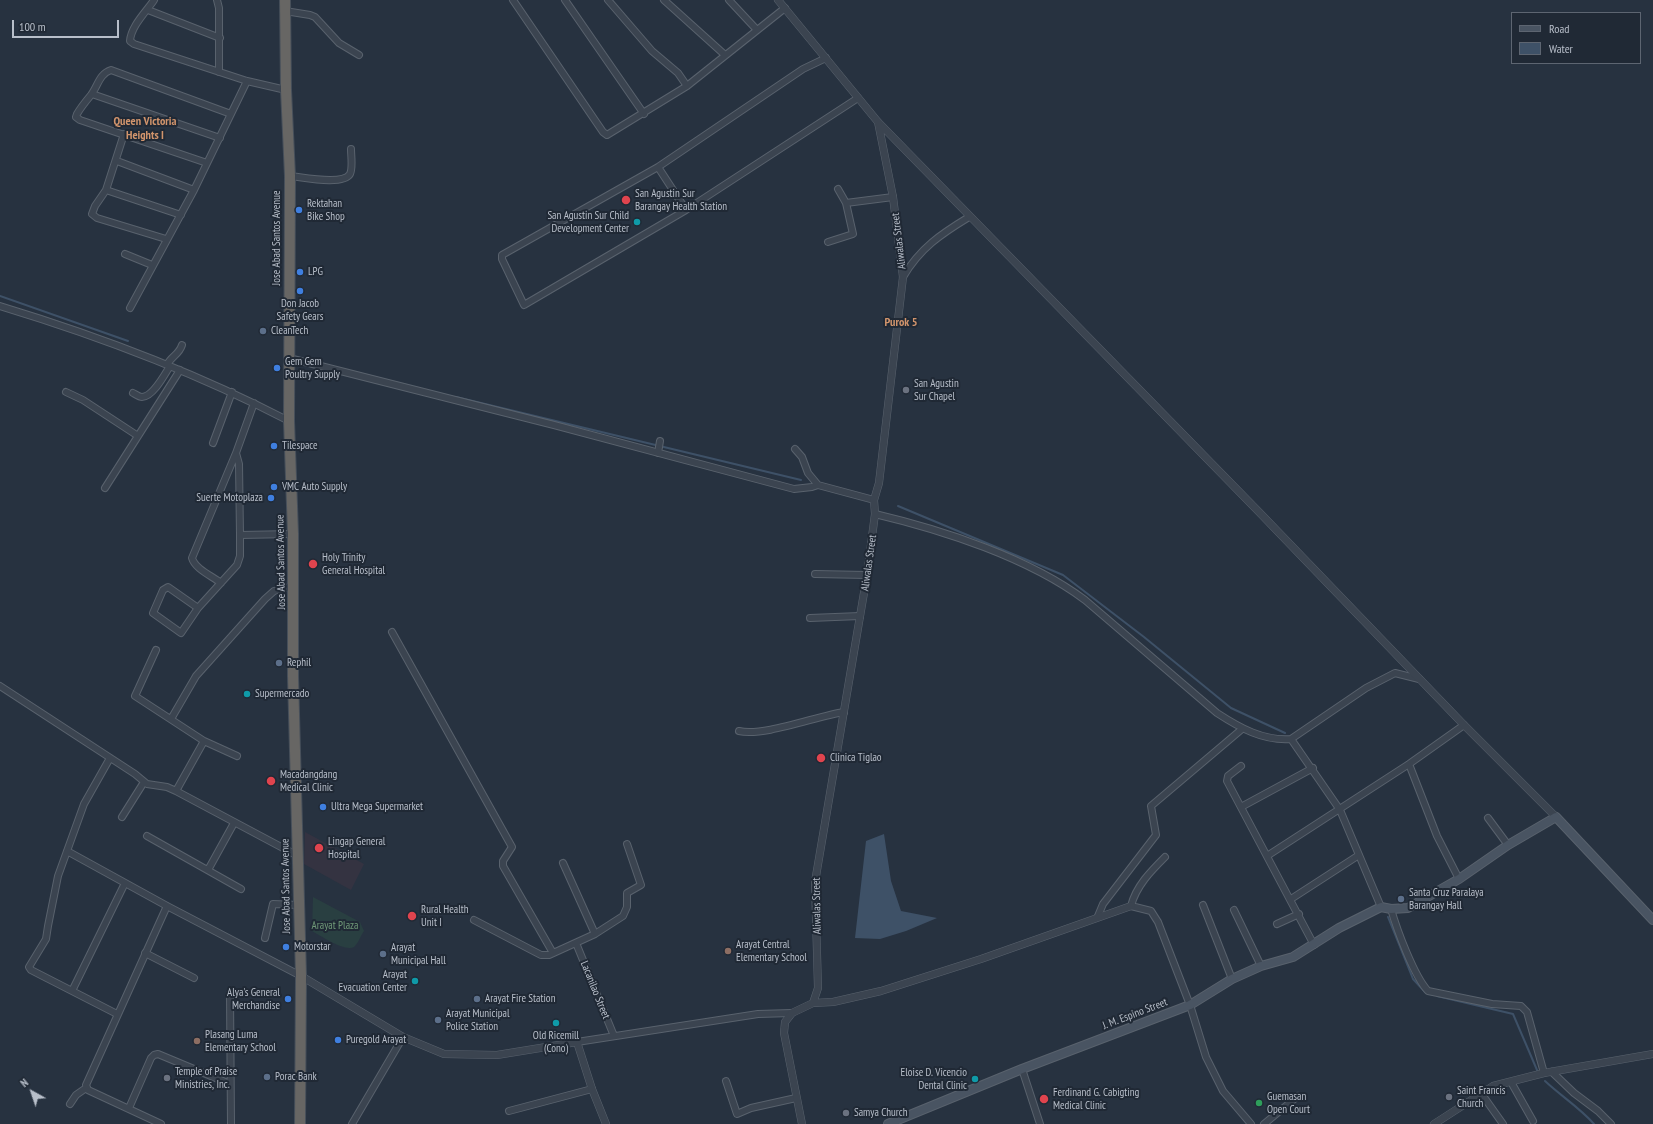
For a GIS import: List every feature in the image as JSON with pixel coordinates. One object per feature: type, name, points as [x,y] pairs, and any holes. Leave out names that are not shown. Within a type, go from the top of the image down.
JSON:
[{"type":"highway","name":"Jose Abad Santos Avenue","points":[[285,0],[286,90],[290,176],[289,421],[293,534],[293,676],[300,976],[300,1124]]},
{"type":"main road","points":[[1381,907],[1391,909],[1408,908],[1460,878],[1508,845],[1556,817],[1653,920]]},
{"type":"main road","name":"J. M. Espino Street","points":[[888,1124],[901,1121],[1022,1069],[1190,1006],[1232,979],[1261,966],[1293,957],[1339,928],[1381,907]]},
{"type":"street","points":[[154,0],[148,10],[140,18],[130,36],[130,41],[134,44],[247,81],[286,90]]},
{"type":"street","points":[[217,0],[220,8],[219,72]]},
{"type":"street","points":[[513,0],[607,135],[644,114],[687,86],[785,8]]},
{"type":"street","points":[[565,0],[644,114]]},
{"type":"street","points":[[608,0],[652,51],[671,67],[687,86]]},
{"type":"street","points":[[664,0],[725,55]]},
{"type":"street","points":[[729,0],[757,30]]},
{"type":"street","points":[[778,0],[878,122],[1248,500],[1419,679],[1556,817]]},
{"type":"street","points":[[148,10],[220,38]]},
{"type":"street","points":[[285,11],[315,17],[339,43],[359,55]]},
{"type":"street","points":[[826,58],[803,69],[658,167],[502,255],[502,259],[524,305],[686,210],[858,98]]},
{"type":"street","points":[[207,164],[76,117],[80,109],[92,94],[99,80],[111,70],[231,114]]},
{"type":"street","points":[[130,308],[166,239],[194,190],[247,81]]},
{"type":"street","points":[[92,94],[220,138]]},
{"type":"street","name":"Aliwalas Street","points":[[813,1002],[818,988],[815,882],[867,575],[875,514],[874,500],[879,483],[903,277],[894,197],[878,122]]},
{"type":"street","points":[[124,134],[117,161],[106,190],[93,210],[94,216],[166,239]]},
{"type":"street","points":[[290,176],[337,180],[346,178],[350,173],[351,149]]},
{"type":"street","points":[[117,161],[194,190]]},
{"type":"street","points":[[658,167],[686,210]]},
{"type":"street","points":[[828,242],[852,234],[846,203],[838,189]]},
{"type":"street","points":[[106,190],[181,215]]},
{"type":"street","points":[[846,203],[894,197]]},
{"type":"street","points":[[903,277],[913,260],[923,250],[969,216]]},
{"type":"street","points":[[125,254],[152,265]]},
{"type":"street","points":[[0,306],[168,365],[232,392],[289,421]]},
{"type":"street","points":[[133,393],[142,397],[147,396],[158,384],[170,360],[178,354],[182,345]]},
{"type":"street","points":[[289,358],[658,452],[794,489],[818,485],[874,500]]},
{"type":"street","points":[[105,488],[180,370]]},
{"type":"street","points":[[66,392],[83,400],[138,436]]},
{"type":"street","points":[[213,443],[232,392]]},
{"type":"street","points":[[221,583],[198,567],[192,558],[236,453],[254,403]]},
{"type":"street","points":[[658,452],[660,441]]},
{"type":"street","points":[[795,450],[802,457],[808,473],[818,485]]},
{"type":"street","points":[[198,608],[168,587],[163,590],[153,613],[182,633],[198,608],[237,565],[240,556],[240,535],[239,464],[236,453]]},
{"type":"street","points":[[875,514],[907,521],[982,547],[1064,585],[1085,600],[1217,713],[1242,729],[1263,736],[1291,739],[1384,678],[1395,673],[1419,679]]},
{"type":"street","points":[[240,535],[293,534]]},
{"type":"street","points":[[816,574],[867,575]]},
{"type":"street","points":[[171,719],[196,676],[265,599],[274,591],[293,586]]},
{"type":"street","points":[[810,618],[860,616]]},
{"type":"street","points":[[392,632],[512,847],[503,861],[503,866],[553,953]]},
{"type":"street","points":[[156,650],[135,696],[204,741],[237,756]]},
{"type":"street","points":[[0,686],[135,774],[150,786],[164,786],[176,791],[298,856]]},
{"type":"street","points":[[739,731],[750,732],[787,726],[826,714],[844,712]]},
{"type":"street","points":[[1267,856],[1340,810],[1464,725]]},
{"type":"street","points":[[1098,916],[1103,904],[1156,835],[1151,806],[1242,729]]},
{"type":"street","points":[[1291,739],[1313,768],[1340,810],[1381,907]]},
{"type":"street","points":[[176,791],[204,741]]},
{"type":"street","points":[[110,758],[88,795],[58,876],[48,926],[48,933],[30,967],[31,970],[117,1014]]},
{"type":"street","points":[[1409,764],[1437,836],[1460,878]]},
{"type":"street","points":[[1242,766],[1227,778],[1314,945]]},
{"type":"street","points":[[1241,807],[1313,768]]},
{"type":"street","points":[[122,817],[144,782]]},
{"type":"street","points":[[1488,818],[1508,845]]},
{"type":"street","points":[[208,870],[234,823]]},
{"type":"street","points":[[147,836],[241,889]]},
{"type":"street","points":[[474,920],[541,955],[553,953],[576,943],[623,916],[627,907],[627,893],[641,885],[626,844]]},
{"type":"street","points":[[67,851],[300,976],[403,1037],[444,1054],[473,1056],[497,1055],[758,1014],[792,1013]]},
{"type":"street","points":[[1290,899],[1359,855]]},
{"type":"street","points":[[1131,906],[1134,895],[1141,884],[1165,857]]},
{"type":"street","points":[[563,863],[594,934]]},
{"type":"street","points":[[72,991],[125,883]]},
{"type":"street","points":[[265,938],[273,904],[298,905]]},
{"type":"street","points":[[1203,905],[1232,979]]},
{"type":"street","points":[[70,1104],[76,1095],[86,1088],[117,1014],[167,906]]},
{"type":"street","points":[[802,1124],[784,1033],[785,1022],[792,1013],[813,1002],[833,1002],[881,991],[981,959],[1098,916],[1131,906],[1151,912],[1158,922],[1190,1006],[1206,1057],[1224,1091],[1251,1124]]},
{"type":"street","points":[[1391,909],[1396,926],[1418,977],[1428,991],[1492,1004],[1521,1006],[1527,1012],[1544,1073]]},
{"type":"street","points":[[1234,910],[1261,966]]},
{"type":"street","points":[[1277,924],[1299,914]]},
{"type":"street","name":"Lacanilao Street","points":[[576,943],[614,1036]]},
{"type":"street","points":[[145,953],[194,978]]},
{"type":"street","points":[[230,994],[231,1124]]},
{"type":"street","points":[[352,1124],[403,1037]]},
{"type":"street","points":[[577,1042],[592,1089],[606,1124]]},
{"type":"street","points":[[129,1108],[151,1058],[158,1054],[230,1084]]},
{"type":"street","points":[[1434,1124],[1493,1086],[1544,1073],[1653,1054]]},
{"type":"street","points":[[1022,1069],[1040,1124]]},
{"type":"street","points":[[1552,1072],[1611,1124]]},
{"type":"street","points":[[726,1081],[737,1114],[751,1108],[796,1098]]},
{"type":"street","points":[[1511,1082],[1533,1121]]},
{"type":"street","points":[[86,1088],[161,1124]]},
{"type":"street","points":[[509,1111],[592,1089]]},
{"type":"street","points":[[1481,1093],[1503,1124]]},
{"type":"street","points":[[1264,1124],[1298,1096]]},
{"type":"shaded area","name":"Lingap General Hospital","points":[[305,832],[364,864],[351,890],[304,864]]},
{"type":"green space","name":"Arayat Plaza","points":[[313,897],[360,922],[364,931],[354,947],[350,948],[339,945],[312,931]]},
{"type":"water","points":[[884,834],[891,881],[901,911],[937,918],[906,931],[880,939],[855,938],[866,841]]},
{"type":"waterway","points":[[0,296],[128,341]]},
{"type":"waterway","points":[[456,397],[801,480]]},
{"type":"waterway","points":[[898,506],[1063,575],[1144,637],[1231,708],[1285,733]]},
{"type":"waterway","points":[[1388,917],[1413,979],[1425,992]]},
{"type":"waterway","points":[[1437,996],[1513,1014],[1537,1070]]},
{"type":"waterway","points":[[1545,1081],[1594,1124]]},
{"type":"place","name":"San Agustin Sur Barangay Health Station","points":[[626,200]]},
{"type":"place","name":"Rektahan Bike Shop","points":[[299,210]]},
{"type":"place","name":"San Agustin Sur Child Development Center","points":[[637,222]]},
{"type":"place","name":"LPG","points":[[300,272]]},
{"type":"place","name":"Don Jacob Safety Gears","points":[[300,291]]},
{"type":"place","name":"CleanTech","points":[[263,331]]},
{"type":"place","name":"Gem Gem Poultry Supply","points":[[277,368]]},
{"type":"place","name":"San Agustin Sur Chapel","points":[[906,390]]},
{"type":"place","name":"Tilespace","points":[[274,446]]},
{"type":"place","name":"VMC Auto Supply","points":[[274,487]]},
{"type":"place","name":"Suerte Motoplaza","points":[[271,498]]},
{"type":"place","name":"Holy Trinity General Hospital","points":[[313,564]]},
{"type":"place","name":"Rephil","points":[[279,663]]},
{"type":"place","name":"Supermercado","points":[[247,694]]},
{"type":"place","name":"Clinica Tiglao","points":[[821,758]]},
{"type":"place","name":"Macadangdang Medical Clinic","points":[[271,781]]},
{"type":"place","name":"Ultra Mega Supermarket","points":[[323,807]]},
{"type":"place","name":"Lingap General Hospital","points":[[319,848]]},
{"type":"place","name":"Santa Cruz Paralaya Barangay Hall","points":[[1401,899]]},
{"type":"place","name":"Rural Health Unit I","points":[[412,916]]},
{"type":"place","name":"Motorstar","points":[[286,947]]},
{"type":"place","name":"Arayat Central Elementary School","points":[[728,951]]},
{"type":"place","name":"Arayat Municipal Hall","points":[[383,954]]},
{"type":"place","name":"Arayat Evacuation Center","points":[[415,981]]},
{"type":"place","name":"Alya's General Merchandise","points":[[288,999]]},
{"type":"place","name":"Arayat Fire Station","points":[[477,999]]},
{"type":"place","name":"Arayat Municipal Police Station","points":[[438,1020]]},
{"type":"place","name":"Old Ricemill (Cono)","points":[[556,1023]]},
{"type":"place","name":"Puregold Arayat","points":[[338,1040]]},
{"type":"place","name":"Plasang Luma Elementary School","points":[[197,1041]]},
{"type":"place","name":"Porac Bank","points":[[267,1077]]},
{"type":"place","name":"Temple of Praise Ministries, Inc.","points":[[167,1078]]},
{"type":"place","name":"Eloise D. Vicencio Dental Clinic","points":[[975,1079]]},
{"type":"place","name":"Saint Francis Church","points":[[1449,1097]]},
{"type":"place","name":"Ferdinand G. Cabigting Medical Clinic","points":[[1044,1099]]},
{"type":"place","name":"Guemasan Open Court","points":[[1259,1103]]},
{"type":"place","name":"Samya Church","points":[[846,1113]]},
{"type":"district","name":"Queen Victoria Heights I","points":[[145,129]]},
{"type":"district","name":"Purok 5","points":[[901,323]]}]
